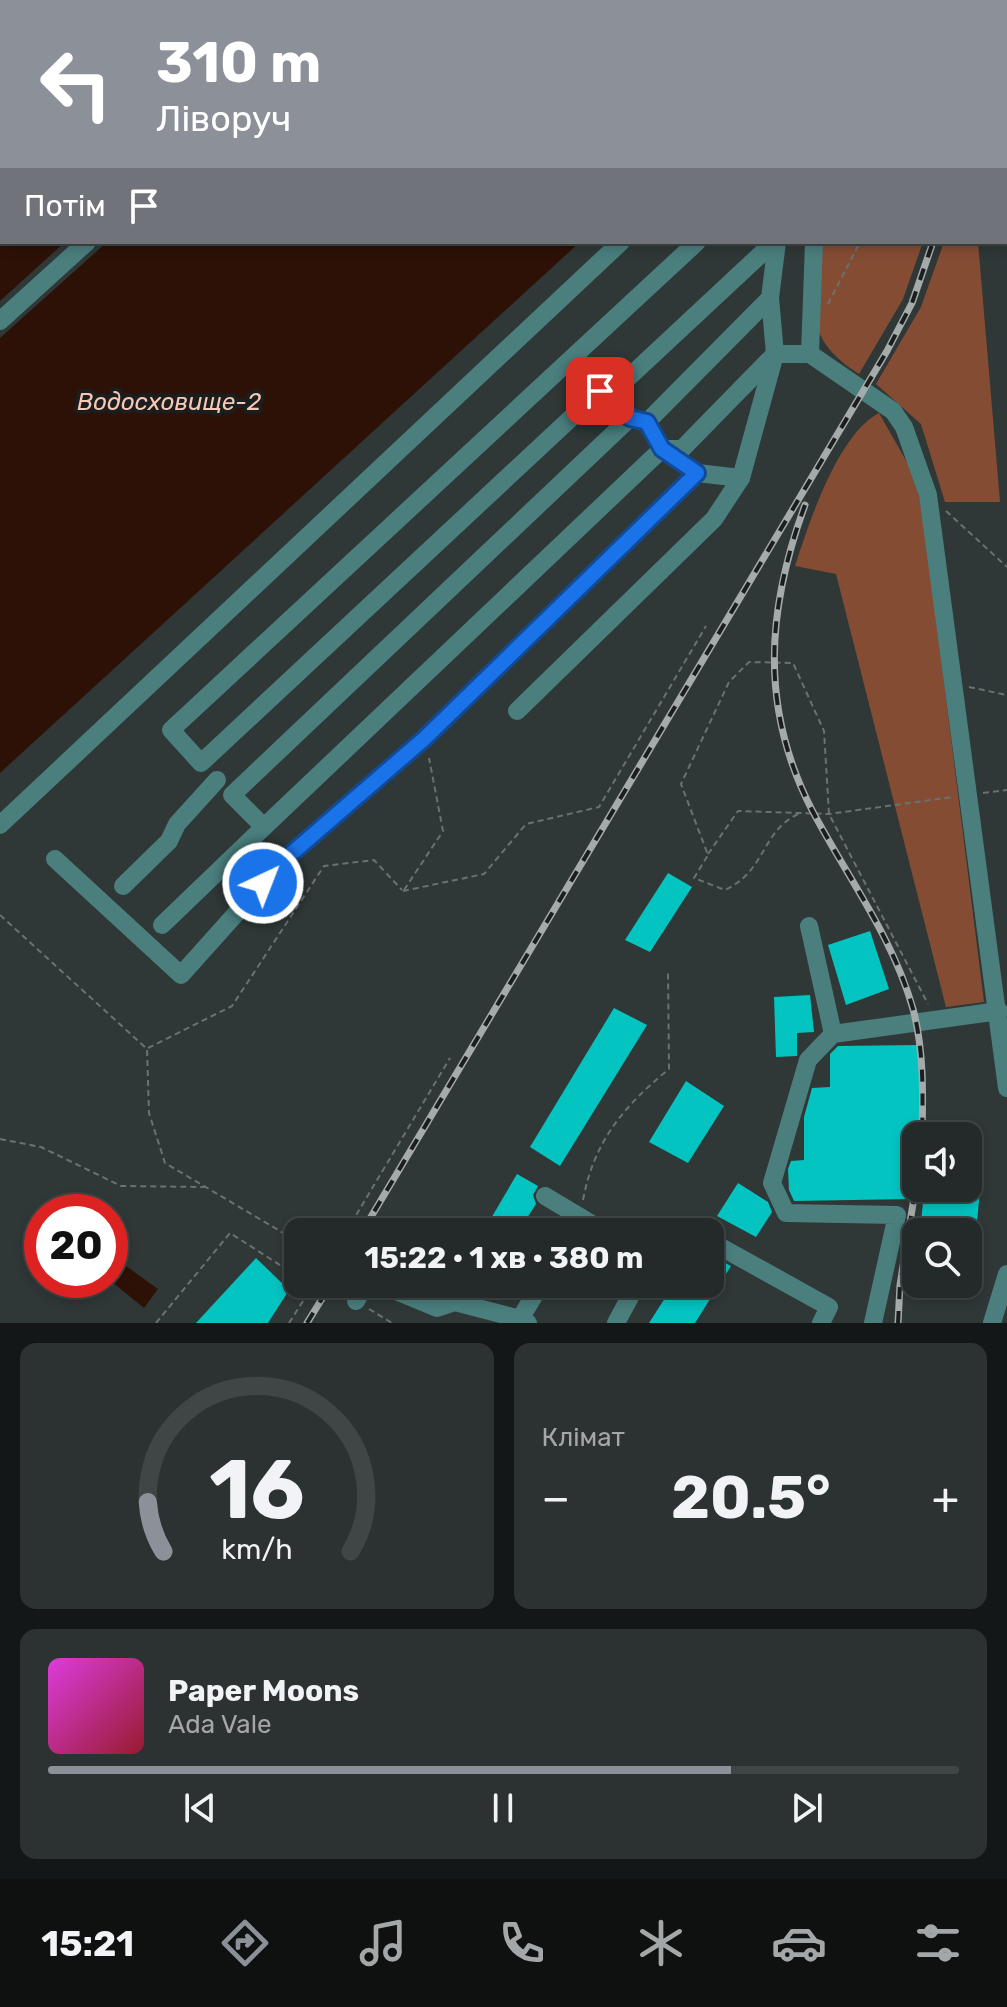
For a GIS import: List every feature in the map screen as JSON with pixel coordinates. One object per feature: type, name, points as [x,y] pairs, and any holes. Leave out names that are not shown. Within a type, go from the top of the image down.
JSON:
[{"type":"lane","points":[[0,321],[85,244]]},
{"type":"lane","points":[[0,825],[619,244]]},
{"type":"lane","points":[[264,827],[171,730],[695,244]]},
{"type":"lane","points":[[201,763],[606,392],[773,244]]},
{"type":"lane","points":[[517,711],[714,519],[741,478],[775,354],[770,298],[775,244]]},
{"type":"lane","points":[[810,354],[814,244]]},
{"type":"lane","points":[[232,795],[770,298]]},
{"type":"lane","points":[[162,925],[662,449],[682,449],[775,354],[810,354],[893,411],[904,427],[928,495],[971,794],[1007,1088]]},
{"type":"lane","points":[[572,358],[639,420],[662,449],[697,473],[741,478]]},
{"type":"lane","points":[[55,859],[181,975],[284,860],[425,738],[697,473]]},
{"type":"lane","points":[[123,886],[169,841],[177,824],[217,780]]},
{"type":"lane","points":[[809,926],[833,1034]]},
{"type":"lane","points":[[873,1323],[897,1215],[786,1213],[772,1183],[808,1060],[833,1034],[999,1011]]},
{"type":"lane","points":[[545,1196],[569,1218]]},
{"type":"lane","points":[[724,1249],[829,1307],[821,1323]]},
{"type":"lane","points":[[992,1323],[1007,1274]]},
{"type":"lane","points":[[413,1298],[437,1308],[455,1302],[524,1321],[535,1298]]},
{"type":"lane","points":[[616,1323],[629,1298]]},
{"type":"path","points":[[827,305],[859,244]]},
{"type":"path","points":[[928,495],[1007,567]]},
{"type":"path","points":[[403,891],[484,874],[526,824],[599,807],[706,626]]},
{"type":"path","points":[[708,855],[681,784],[729,682],[749,662],[793,663],[824,731],[829,814],[936,1019]]},
{"type":"path","points":[[954,683],[1007,695]]},
{"type":"path","points":[[403,891],[443,831],[425,738]]},
{"type":"path","points":[[798,814],[778,824],[746,880],[725,890],[694,878],[738,811],[798,814],[813,811],[829,814],[1007,790]]},
{"type":"path","points":[[147,1049],[232,1006],[324,866],[374,860],[403,891]]},
{"type":"path","points":[[0,915],[147,1049],[149,1113],[165,1163],[284,1233]]},
{"type":"path","points":[[578,1218],[586,1184],[602,1145],[630,1102],[669,1069],[668,971]]},
{"type":"path","points":[[354,1218],[450,1058]]},
{"type":"path","points":[[0,1139],[41,1147],[121,1186],[207,1187]]},
{"type":"path","points":[[156,1323],[230,1233],[284,1267]]},
{"type":"path","points":[[289,1323],[305,1298]]},
{"type":"shaded area","points":[[818,244],[922,244],[903,299],[859,374],[827,346],[819,332],[814,301]]},
{"type":"shaded area","points":[[943,244],[978,244],[1000,502],[945,502],[921,424],[876,384],[921,307]]},
{"type":"shaded area","points":[[879,413],[908,464],[922,506],[984,1002],[946,1007],[836,574],[795,566],[817,504],[838,459],[864,424]]},
{"type":"water","points":[[0,244],[63,244],[0,301]]},
{"type":"water","name":"Водосховище-2","points":[[105,244],[578,244],[0,773],[0,338]]},
{"type":"water","points":[[128,1267],[158,1289],[144,1308],[128,1295]]},
{"type":"building","points":[[668,873],[692,887],[650,952],[625,940]]},
{"type":"building","points":[[870,931],[889,989],[846,1005],[828,945]]},
{"type":"building","points":[[810,995],[814,1032],[797,1033],[797,1056],[776,1057],[774,997]]},
{"type":"building","points":[[614,1008],[647,1025],[560,1166],[530,1147]]},
{"type":"building","points":[[919,1045],[919,1122],[902,1122],[902,1199],[794,1201],[789,1190],[788,1169],[791,1161],[804,1160],[804,1117],[812,1088],[830,1087],[830,1054],[838,1046]]},
{"type":"building","points":[[686,1081],[724,1106],[688,1163],[649,1142]]},
{"type":"building","points":[[517,1174],[538,1186],[533,1195],[536,1204],[527,1218],[491,1218]]},
{"type":"building","points":[[738,1183],[768,1202],[772,1212],[756,1237],[717,1216]]},
{"type":"building","points":[[923,1202],[979,1202],[977,1218],[921,1218]]},
{"type":"building","points":[[256,1258],[284,1285],[284,1298],[268,1323],[196,1323]]},
{"type":"building","points":[[724,1262],[731,1266],[724,1277]]},
{"type":"building","points":[[665,1298],[711,1298],[695,1323],[649,1323]]},
{"type":"railway","points":[[370,1218],[887,351],[912,303],[932,244]]},
{"type":"railway","points":[[805,505],[792,544],[777,620],[774,658],[776,696],[783,734],[812,810],[881,931],[904,982],[919,1040],[922,1122]]},
{"type":"railway","points":[[898,1323],[900,1285],[913,1202]]},
{"type":"railway","points":[[307,1323],[322,1298]]},
{"type":"route","points":[[263,883],[284,860],[425,738],[697,473],[662,449],[647,422],[630,418],[612,393],[600,391]]}]
